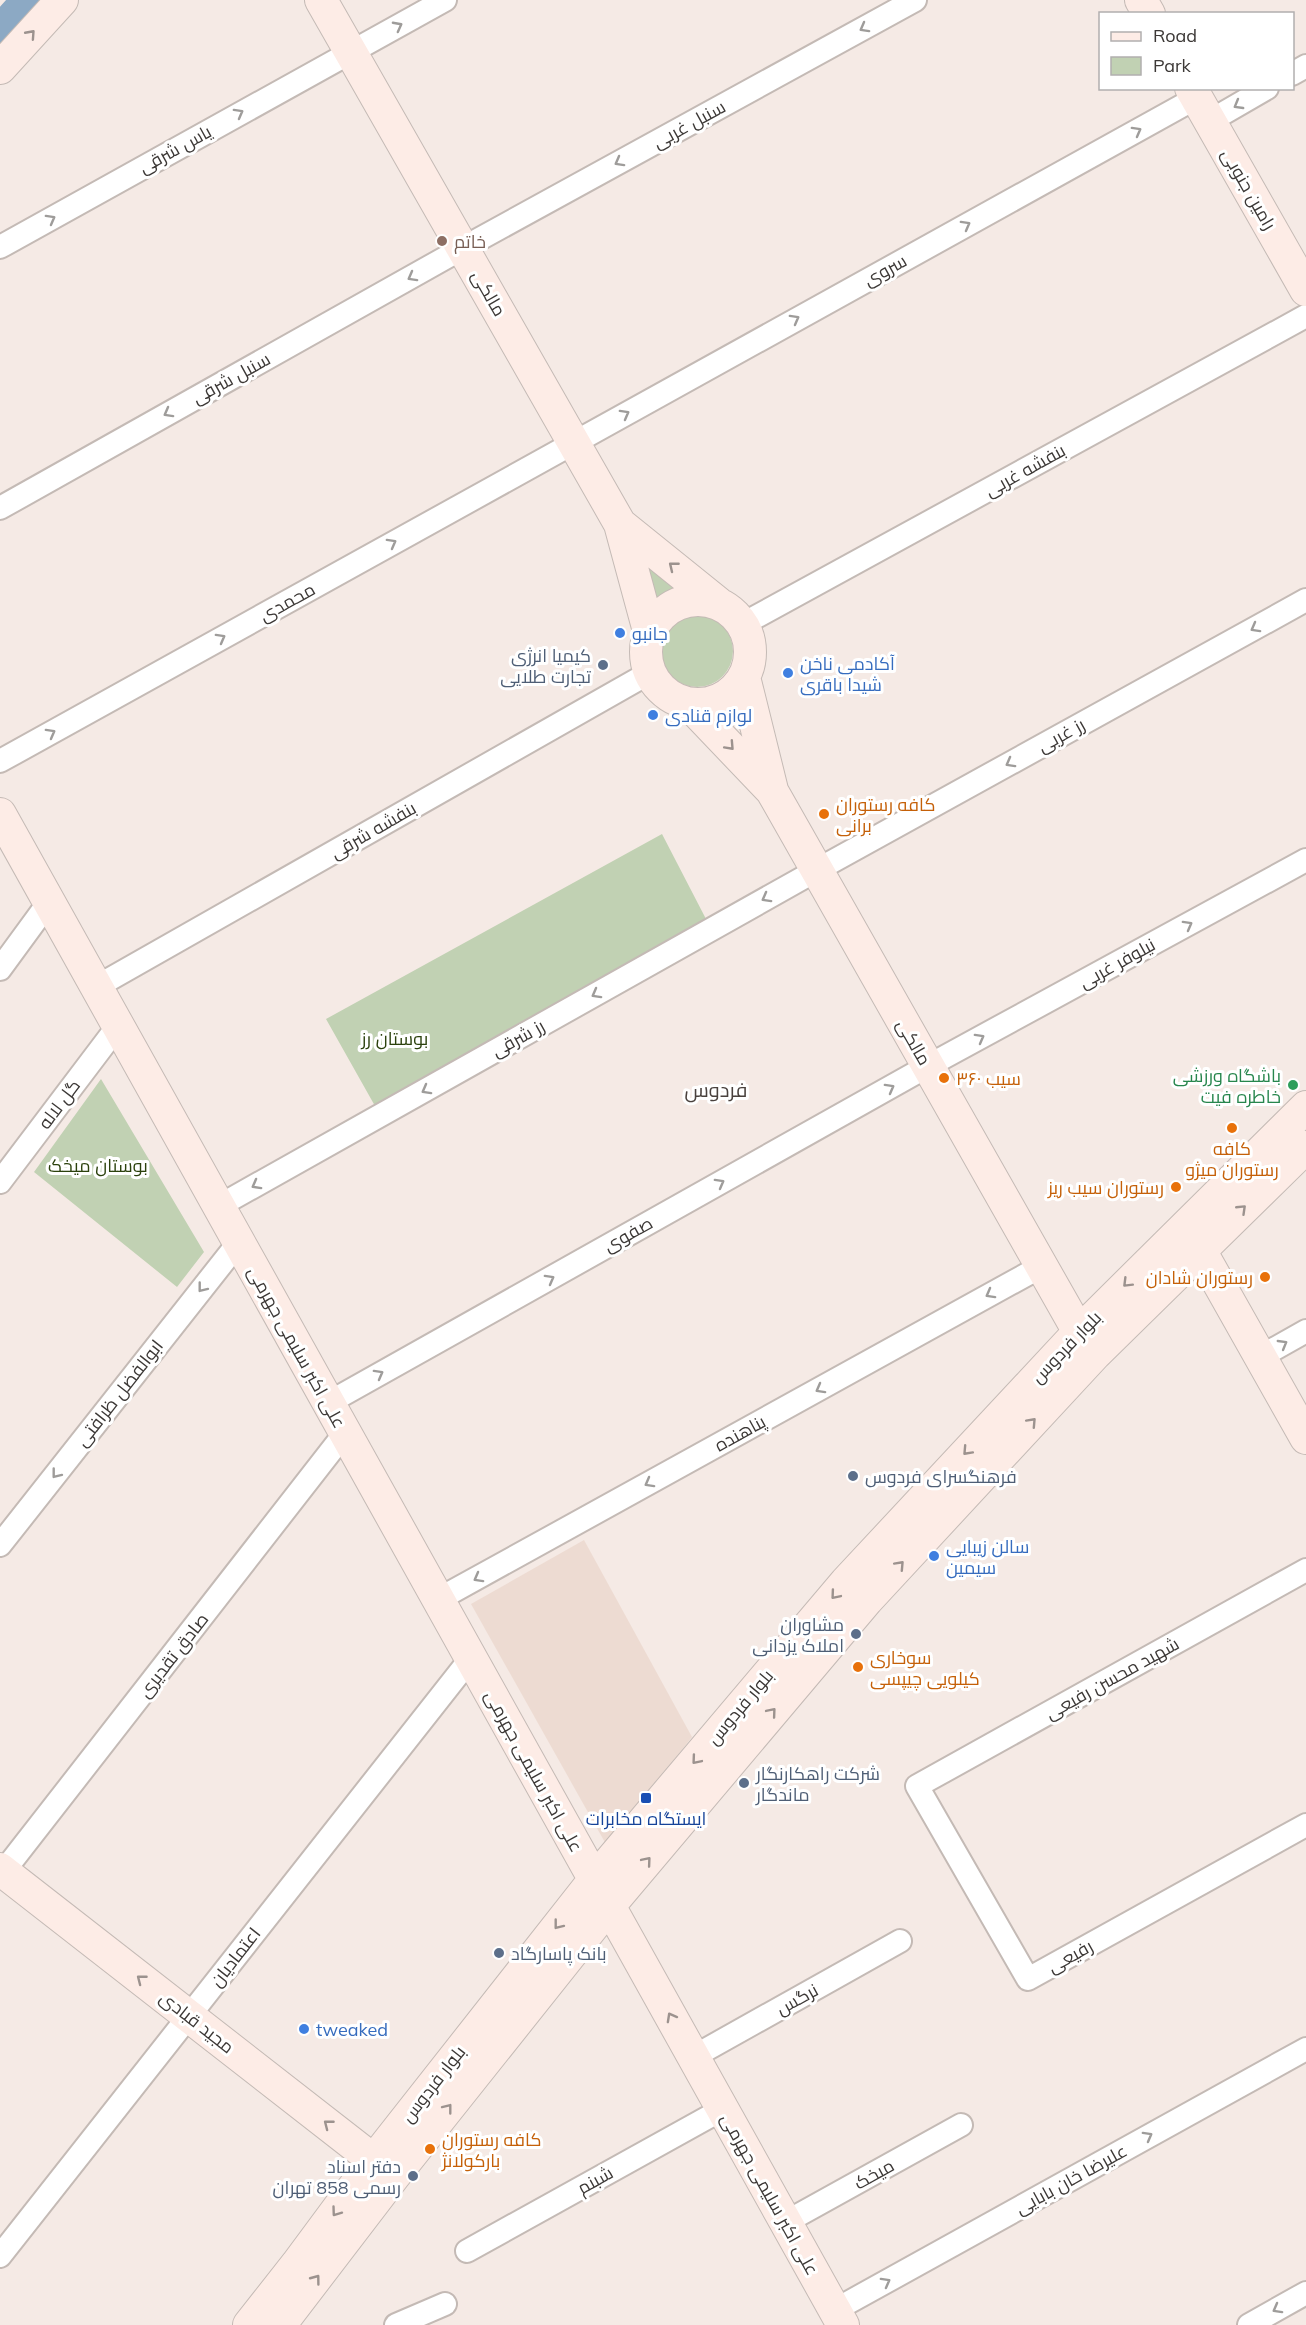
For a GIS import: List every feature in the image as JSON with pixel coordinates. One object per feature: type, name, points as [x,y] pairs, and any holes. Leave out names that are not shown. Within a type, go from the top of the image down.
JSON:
[{"type":"street","points":[[0,68],[62,0]]},
{"type":"street","name":"مالکی","points":[[321,0],[620,524],[649,631]]},
{"type":"street","name":"یاس شرقی","points":[[0,247],[445,0]]},
{"type":"street","name":"سنبل غربی","points":[[463,248],[915,0]]},
{"type":"street","name":"سروی","points":[[573,442],[1199,102],[1257,90]]},
{"type":"street","name":"رامین جنوبی","points":[[1199,102],[1306,290]]},
{"type":"street","name":"سنبل شرقی","points":[[0,507],[463,248]]},
{"type":"street","name":"بنفشه غربی","points":[[743,624],[1306,316]]},
{"type":"street","name":"محمدی","points":[[0,761],[573,442]]},
{"type":"street","name":"مالکی","points":[[620,524],[718,603]]},
{"type":"street","points":[[702,599],[718,603],[732,612],[743,624],[750,641],[750,660],[744,677],[735,690],[721,699],[705,704],[689,704],[673,699],[659,688],[649,673],[645,659],[645,645],[649,631],[658,617],[678,603],[702,599]]},
{"type":"street","name":"رز غربی","points":[[817,870],[1306,600]]},
{"type":"street","name":"بنفشه شرقی","points":[[96,987],[649,673]]},
{"type":"street","name":"مالکی","points":[[744,677],[772,790]]},
{"type":"street","name":"مالکی","points":[[689,704],[772,790],[1041,1266],[1087,1343]]},
{"type":"street","name":"علی اکبر سلیمی جهرمی","points":[[0,814],[839,2318]]},
{"type":"street","name":"نیلوفر غربی","points":[[928,1066],[1306,860]]},
{"type":"street","name":"رز شرقی","points":[[219,1206],[817,870]]},
{"type":"street","points":[[0,969],[49,902]]},
{"type":"street","name":"گل لاله","points":[[0,1182],[118,1026]]},
{"type":"street","name":"صفوی","points":[[328,1402],[928,1066]]},
{"type":"street","name":"بلوار فردوس","points":[[249,2325],[297,2264],[384,2168],[602,1892],[867,1600],[1087,1343],[1191,1238],[1306,1107]]},
{"type":"street","name":"بلوار فردوس","points":[[1191,1238],[1306,1147]]},
{"type":"street","points":[[1191,1238],[1306,1438]]},
{"type":"street","name":"ابوالفضل ظرافتی","points":[[0,1545],[239,1242]]},
{"type":"street","name":"پناهنده","points":[[439,1599],[1041,1266]]},
{"type":"street","points":[[1260,1357],[1306,1331]]},
{"type":"street","name":"صادق تقدیری","points":[[1,1872],[345,1433]]},
{"type":"street","name":"شهید محسن رفیعی","points":[[917,1786],[1306,1570]]},
{"type":"street","name":"اعتمادیان","points":[[0,2256],[471,1658]]},
{"type":"street","name":"رفیعی","points":[[917,1786],[1028,1979],[1306,1825]]},
{"type":"street","name":"مجید قبادی","points":[[1,1872],[384,2168]]},
{"type":"street","name":"نرگس","points":[[693,2057],[900,1941]]},
{"type":"street","name":"علیرضا خان بابایی","points":[[839,2318],[1306,2049]]},
{"type":"street","name":"شبنم","points":[[466,2250],[723,2109]]},
{"type":"street","name":"میخک","points":[[786,2222],[961,2126]]},
{"type":"street","name":"بلوار فردوس","points":[[280,2325],[384,2168]]},
{"type":"street","points":[[1249,2325],[1306,2293]]},
{"type":"street","points":[[396,2325],[445,2304]]},
{"type":"shaded area","points":[[584,1540],[692,1737],[607,1846],[471,1604]]},
{"type":"green space","points":[[634,543],[682,586],[652,606]]},
{"type":"green space","points":[[697,615],[717,621],[727,631],[733,651],[727,671],[717,681],[697,687],[677,681],[667,671],[661,651],[667,631],[677,621]]},
{"type":"green space","name":"بوستان رز","points":[[662,834],[706,919],[375,1106],[326,1019]]},
{"type":"green space","name":"بوستان میخک","points":[[101,1079],[204,1252],[177,1287],[34,1172]]},
{"type":"waterway","points":[[0,32],[29,0]]},
{"type":"place","name":"خاتم","points":[[442,241]]},
{"type":"place","name":"جانبو","points":[[620,633]]},
{"type":"place","name":"کیمیا انرژی تجارت طلایی","points":[[603,665]]},
{"type":"place","name":"آکادمی ناخن شیدا باقری","points":[[788,673]]},
{"type":"place","name":"لوازم قنادی","points":[[653,715]]},
{"type":"place","name":"كافه رستوران برانى","points":[[824,814]]},
{"type":"place","name":"سیب ۳۶۰","points":[[944,1078]]},
{"type":"place","name":"باشگاه ورزشی خاطره فیت","points":[[1293,1085]]},
{"type":"place","name":"کافه رستوران ميژو","points":[[1232,1128]]},
{"type":"place","name":"رستوران سیب ریز","points":[[1176,1187]]},
{"type":"place","name":"رستوران شادان","points":[[1265,1277]]},
{"type":"place","name":"فرهنگسرای فردوس","points":[[853,1476]]},
{"type":"place","name":"سالن زیبایی سیمین","points":[[934,1556]]},
{"type":"place","name":"مشاوران املاک یزدانی","points":[[856,1634]]},
{"type":"place","name":"سوخاری كيلويی چيپسی","points":[[858,1667]]},
{"type":"place","name":"شرکت راهکارنگار ماندگار","points":[[744,1783]]},
{"type":"place","name":"ایستگاه مخابرات","points":[[646,1798]]},
{"type":"place","name":"بانک پاسارگاد","points":[[499,1953]]},
{"type":"place","name":"tweaked","points":[[304,2029]]},
{"type":"place","name":"کافه رستوران بارکولانژ","points":[[430,2149]]},
{"type":"place","name":"دفتر اسناد رسمی 858 تهران","points":[[413,2176]]},
{"type":"district","name":"فردوس","points":[[716,1089]]}]
